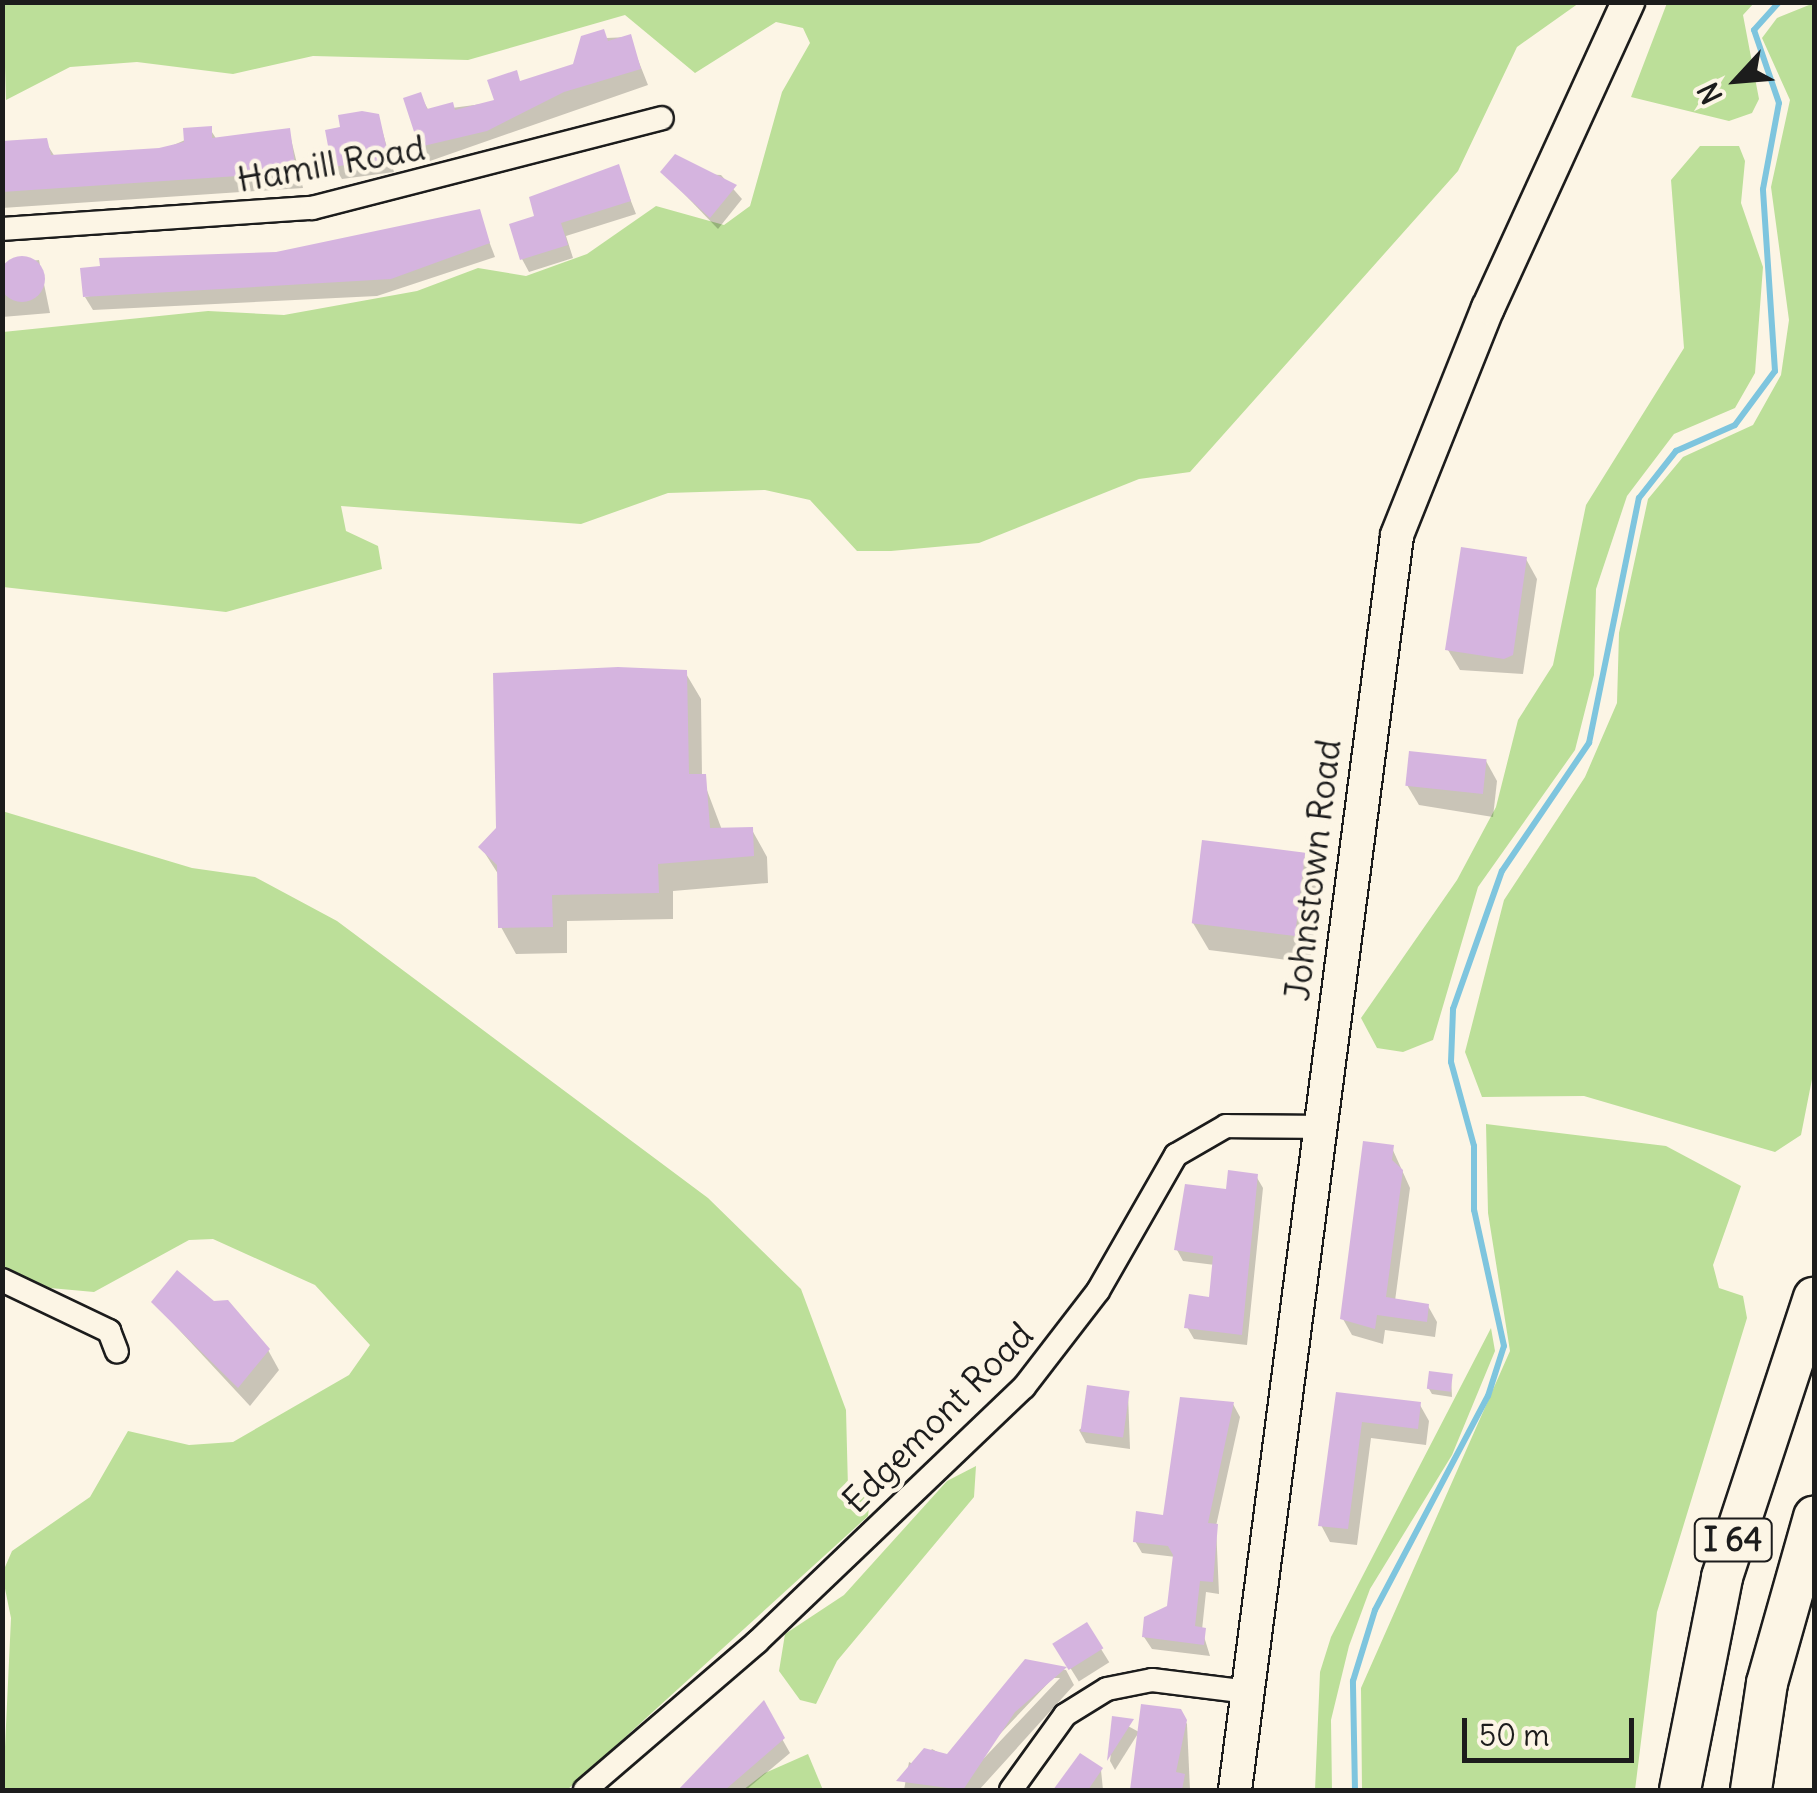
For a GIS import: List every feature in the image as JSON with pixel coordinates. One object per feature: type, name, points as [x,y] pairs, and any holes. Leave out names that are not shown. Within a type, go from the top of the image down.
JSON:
[{"type":"highway","name":"I 64","points":[[1680,1790],[1722,1578],[1814,1298]]},
{"type":"highway","name":"I 64","points":[[1751,1790],[1768,1684],[1814,1518]]},
{"type":"street","name":"Johnstown Road","points":[[1235,1790],[1398,536],[1468,356],[1628,2]]},
{"type":"street","name":"Hamill Road","points":[[2,229],[312,208],[662,118]]},
{"type":"street","name":"Edgemont Road","points":[[586,1790],[757,1642],[1024,1387],[1098,1291],[1176,1156],[1226,1126],[1319,1127]]},
{"type":"street","points":[[2,1280],[109,1331],[117,1352]]},
{"type":"street","points":[[1011,1790],[1065,1715],[1107,1689],[1152,1680],[1248,1692]]},
{"type":"green space","points":[[3,2],[1579,3],[1517,47],[1458,171],[1190,472],[1139,479],[979,543],[891,551],[857,551],[810,500],[765,490],[668,493],[581,524],[341,506],[346,531],[378,546],[382,569],[226,612],[3,587],[3,332],[208,311],[284,315],[417,291],[478,268],[526,276],[587,254],[656,206],[724,225],[750,206],[782,92],[810,43],[803,28],[776,22],[695,73],[625,15],[468,60],[313,56],[233,74],[137,62],[70,67],[6,100]]},
{"type":"green space","points":[[1667,3],[1754,3],[1743,15],[1759,99],[1752,113],[1729,121],[1631,97]]},
{"type":"green space","points":[[1814,3],[1814,1069],[1801,1135],[1775,1152],[1584,1096],[1482,1097],[1465,1052],[1504,900],[1585,777],[1617,703],[1619,633],[1648,499],[1683,457],[1753,425],[1781,375],[1789,320],[1771,187],[1790,100],[1762,38],[1777,18]]},
{"type":"green space","points":[[1700,146],[1739,146],[1745,161],[1741,203],[1763,267],[1755,373],[1735,408],[1674,434],[1627,496],[1596,589],[1594,675],[1575,750],[1478,887],[1433,1040],[1403,1052],[1377,1048],[1361,1018],[1457,880],[1496,807],[1518,720],[1553,665],[1586,505],[1684,348],[1671,180]]},
{"type":"green space","points":[[2,811],[192,868],[255,877],[337,921],[708,1198],[801,1289],[846,1410],[848,1488],[871,1491],[868,1516],[567,1790],[3,1790],[11,1618],[2,1574],[12,1551],[90,1497],[128,1431],[189,1445],[233,1442],[349,1375],[370,1345],[315,1285],[213,1239],[189,1240],[94,1292],[50,1288],[3,1267]]},
{"type":"green space","points":[[1486,1124],[1666,1146],[1741,1186],[1713,1265],[1719,1288],[1743,1296],[1747,1318],[1657,1612],[1635,1790],[1362,1790],[1361,1688],[1510,1351],[1488,1213]]},
{"type":"green space","points":[[1491,1328],[1495,1351],[1452,1455],[1370,1589],[1349,1646],[1331,1720],[1332,1790],[1315,1790],[1320,1672],[1331,1637]]},
{"type":"green space","points":[[976,1466],[974,1497],[837,1661],[816,1704],[800,1700],[779,1671],[785,1634],[844,1595],[947,1481]]},
{"type":"green space","points":[[808,1754],[823,1790],[743,1790],[765,1773]]},
{"type":"building","points":[[604,29],[608,41],[631,34],[641,69],[564,92],[487,131],[419,147],[403,98],[421,92],[427,109],[453,102],[455,110],[494,100],[487,80],[517,70],[520,81],[573,64],[581,36]]},
{"type":"building","points":[[362,111],[379,114],[389,159],[332,167],[325,130],[340,127],[338,115]]},
{"type":"building","points":[[212,126],[212,138],[290,128],[296,172],[2,192],[2,141],[47,138],[51,155],[159,148],[184,142],[183,128]]},
{"type":"building","points":[[675,154],[737,185],[710,218],[660,172]]},
{"type":"building","points":[[619,164],[631,201],[561,223],[568,245],[520,260],[509,224],[534,216],[529,197]]},
{"type":"building","points":[[480,209],[490,243],[391,279],[83,297],[80,268],[100,266],[99,258],[276,252]]},
{"type":"building","points":[[22,256],[38,263],[45,279],[38,295],[22,302],[6,295],[-1,279],[6,263]]},
{"type":"building","points":[[1461,547],[1527,557],[1513,655],[1504,659],[1445,650]]},
{"type":"building","points":[[618,667],[687,670],[689,774],[706,774],[710,828],[753,827],[754,856],[658,864],[659,893],[552,895],[553,927],[498,928],[497,865],[478,847],[496,828],[493,673]]},
{"type":"building","points":[[1409,751],[1487,759],[1483,794],[1405,786]]},
{"type":"building","points":[[1202,840],[1305,853],[1295,936],[1192,923]]},
{"type":"building","points":[[1363,1141],[1394,1145],[1392,1160],[1403,1170],[1386,1297],[1429,1304],[1427,1322],[1377,1315],[1375,1329],[1340,1319]]},
{"type":"building","points":[[1228,1170],[1258,1174],[1242,1335],[1184,1328],[1189,1294],[1209,1297],[1213,1256],[1174,1250],[1185,1184],[1226,1189]]},
{"type":"building","points":[[177,1270],[214,1301],[228,1300],[270,1349],[238,1388],[151,1302]]},
{"type":"building","points":[[1429,1371],[1453,1374],[1451,1392],[1427,1389]]},
{"type":"building","points":[[1087,1385],[1130,1391],[1123,1438],[1080,1432]]},
{"type":"building","points":[[1336,1392],[1421,1402],[1418,1429],[1362,1422],[1348,1529],[1318,1526]]},
{"type":"building","points":[[1180,1397],[1234,1402],[1208,1523],[1218,1524],[1213,1582],[1200,1581],[1195,1626],[1206,1628],[1204,1645],[1142,1637],[1144,1617],[1167,1606],[1173,1555],[1168,1546],[1133,1542],[1136,1511],[1163,1515]]},
{"type":"building","points":[[1087,1622],[1103,1648],[1069,1670],[1052,1644]]},
{"type":"building","points":[[1025,1659],[1067,1667],[1015,1712],[963,1790],[896,1781],[924,1748],[947,1754]]},
{"type":"building","points":[[764,1700],[785,1738],[725,1790],[678,1790]]},
{"type":"building","points":[[1141,1704],[1181,1709],[1187,1720],[1176,1772],[1185,1774],[1182,1790],[1130,1790]]},
{"type":"building","points":[[1112,1716],[1134,1719],[1107,1761]]},
{"type":"building","points":[[1080,1753],[1103,1768],[1088,1790],[1053,1790]]},
{"type":"waterway","points":[[1355,1790],[1353,1681],[1375,1610],[1488,1396],[1504,1346],[1474,1210],[1474,1146],[1451,1062],[1453,1009],[1502,871],[1589,743],[1639,498],[1676,451],[1735,425],[1775,371],[1763,189],[1779,103],[1754,30],[1779,2]]}]
